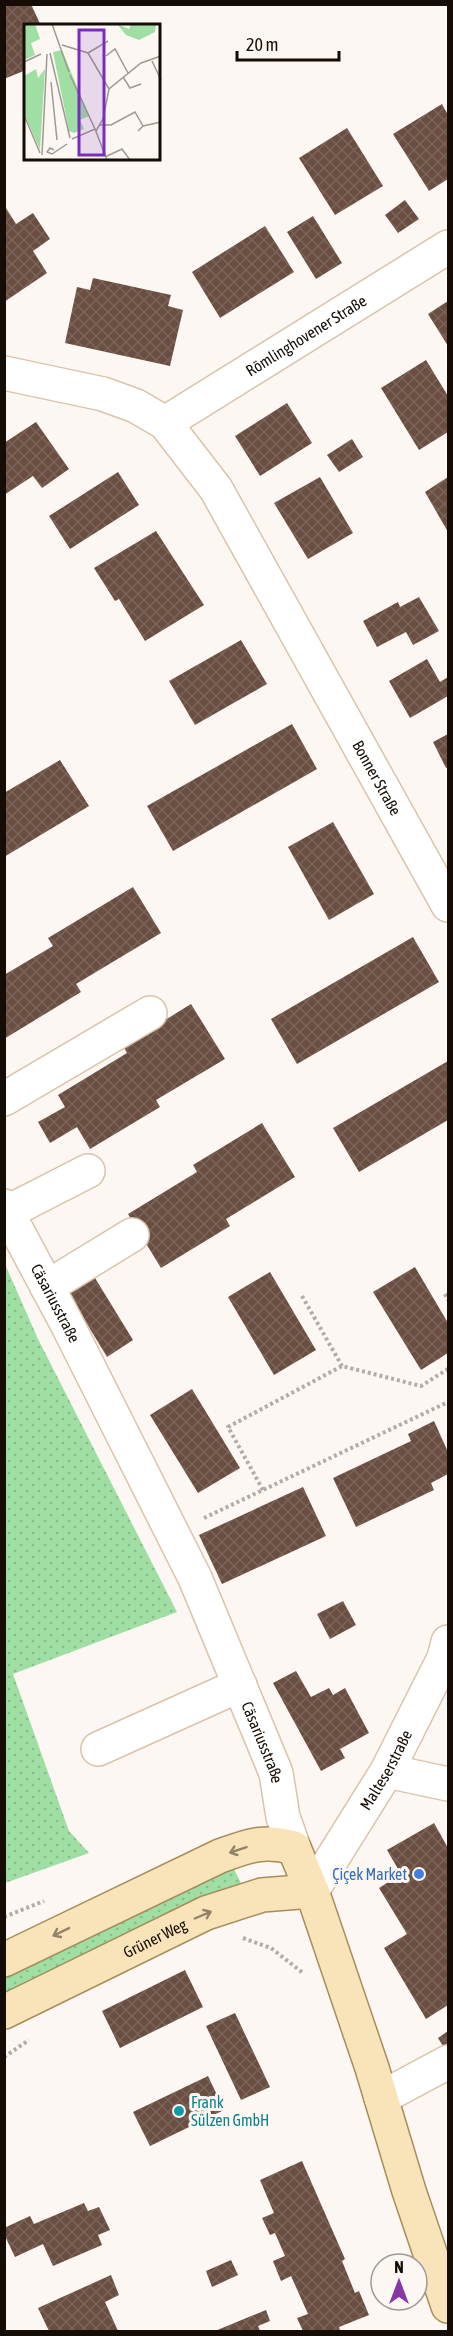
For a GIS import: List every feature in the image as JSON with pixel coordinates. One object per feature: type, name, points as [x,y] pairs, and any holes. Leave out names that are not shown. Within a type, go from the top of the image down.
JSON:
[{"type":"main road","points":[[4,1960],[220,1856],[250,1846],[276,1842],[294,1848]]},
{"type":"main road","name":"Cäsariusstraße","points":[[294,1848],[312,1891],[448,2306]]},
{"type":"main road","name":"Grüner Weg","points":[[4,2012],[206,1913],[262,1895],[312,1891]]},
{"type":"street","name":"Römlinghovener Straße","points":[[165,423],[448,247]]},
{"type":"street","points":[[4,373],[104,394],[136,406],[165,423]]},
{"type":"street","name":"Bonner Straße","points":[[165,423],[216,489],[448,904]]},
{"type":"street","points":[[4,1099],[150,1013]]},
{"type":"street","points":[[6,1209],[88,1171]]},
{"type":"street","name":"Cäsariusstraße","points":[[6,1209],[195,1578],[276,1773],[283,1817],[294,1848]]},
{"type":"street","points":[[47,1287],[132,1235]]},
{"type":"street","name":"Malteserstraße","points":[[312,1891],[387,1771],[444,1658],[448,1642]]},
{"type":"street","points":[[98,1749],[240,1685]]},
{"type":"street","points":[[387,1771],[448,1784]]},
{"type":"street","points":[[381,2098],[448,2062]]},
{"type":"path","points":[[444,1294],[448,1300]]},
{"type":"path","points":[[302,1296],[342,1366]]},
{"type":"path","points":[[263,1490],[228,1427],[342,1366],[421,1386],[448,1369]]},
{"type":"path","points":[[173,1533],[448,1402]]},
{"type":"path","points":[[234,1937],[244,1938],[271,1948],[314,1982],[339,1974]]},
{"type":"green space","points":[[5,1264],[38,1339],[177,1612],[13,1674],[69,1831],[89,1853],[5,1883]]},
{"type":"green space","points":[[233,1867],[242,1885],[5,1998],[5,1972]]},
{"type":"building","points":[[4,4],[31,4],[40,24],[24,24],[24,71],[4,79]]},
{"type":"building","points":[[442,104],[448,115],[448,179],[429,191],[393,134]]},
{"type":"building","points":[[347,128],[383,186],[335,215],[299,158]]},
{"type":"building","points":[[405,200],[419,219],[398,233],[385,215]]},
{"type":"building","points":[[6,208],[16,224],[33,213],[50,239],[33,251],[47,273],[4,302]]},
{"type":"building","points":[[313,216],[342,263],[316,279],[287,232]]},
{"type":"building","points":[[265,226],[294,272],[220,318],[192,272]]},
{"type":"building","points":[[93,278],[171,295],[168,306],[183,310],[170,366],[65,343],[77,287],[90,290]]},
{"type":"building","points":[[448,301],[448,346],[428,314]]},
{"type":"building","points":[[426,360],[448,396],[448,432],[419,450],[381,388]]},
{"type":"building","points":[[287,403],[312,443],[260,476],[235,436]]},
{"type":"building","points":[[36,422],[69,469],[42,488],[33,476],[4,495],[4,443]]},
{"type":"building","points":[[352,439],[363,457],[339,472],[327,455]]},
{"type":"building","points":[[118,472],[139,505],[70,549],[49,516]]},
{"type":"building","points":[[320,477],[353,533],[308,559],[274,503]]},
{"type":"building","points":[[448,477],[448,532],[425,492]]},
{"type":"building","points":[[156,531],[204,605],[145,641],[119,599],[115,601],[94,568]]},
{"type":"building","points":[[419,597],[439,631],[413,645],[406,632],[377,647],[363,621],[398,602],[400,607]]},
{"type":"building","points":[[241,640],[267,684],[195,725],[169,681]]},
{"type":"building","points":[[427,659],[440,682],[448,677],[448,696],[410,718],[389,681]]},
{"type":"building","points":[[292,724],[317,769],[173,851],[147,806]]},
{"type":"building","points":[[448,734],[448,767],[446,768],[433,742]]},
{"type":"building","points":[[60,760],[89,806],[4,857],[4,793]]},
{"type":"building","points":[[333,822],[374,894],[329,920],[288,847]]},
{"type":"building","points":[[133,887],[161,933],[76,984],[81,992],[4,1039],[4,975],[53,946],[48,938]]},
{"type":"building","points":[[413,937],[439,982],[297,1064],[271,1019]]},
{"type":"building","points":[[191,1004],[225,1059],[156,1100],[160,1107],[90,1149],[77,1127],[50,1143],[38,1122],[65,1107],[58,1095],[127,1053],[123,1046]]},
{"type":"building","points":[[448,1061],[448,1120],[359,1172],[333,1128]]},
{"type":"building","points":[[262,1123],[295,1177],[226,1219],[230,1226],[161,1268],[128,1214],[197,1172],[193,1165]]},
{"type":"building","points":[[415,1267],[448,1323],[448,1353],[421,1370],[373,1292]]},
{"type":"building","points":[[270,1272],[316,1350],[274,1375],[228,1297]]},
{"type":"building","points":[[95,1278],[133,1340],[107,1357],[69,1294]]},
{"type":"building","points":[[192,1389],[240,1468],[198,1493],[150,1415]]},
{"type":"building","points":[[434,1421],[448,1452],[448,1474],[431,1483],[434,1490],[356,1527],[333,1478],[411,1441],[408,1434]]},
{"type":"building","points":[[303,1487],[326,1536],[222,1584],[199,1535]]},
{"type":"building","points":[[343,1601],[356,1625],[330,1639],[317,1614]]},
{"type":"building","points":[[296,1671],[311,1697],[329,1688],[333,1695],[345,1688],[369,1733],[340,1749],[345,1758],[321,1771],[273,1683]]},
{"type":"building","points":[[434,1823],[448,1848],[448,2005],[426,2019],[384,1948],[407,1934],[379,1888],[401,1874],[387,1850]]},
{"type":"building","points":[[185,1970],[203,2007],[120,2048],[102,2011]]},
{"type":"building","points":[[235,2013],[270,2087],[241,2100],[206,2026]]},
{"type":"building","points":[[448,2031],[448,2049],[446,2051],[438,2038]]},
{"type":"building","name":"Frank Sülzen GmbH","points":[[208,2076],[224,2110],[150,2146],[133,2112]]},
{"type":"building","points":[[302,2161],[345,2259],[342,2261],[355,2293],[359,2291],[369,2315],[339,2327],[340,2331],[303,2331],[297,2318],[308,2314],[291,2276],[281,2281],[273,2261],[285,2256],[275,2233],[270,2235],[262,2218],[274,2213],[260,2180]]},
{"type":"building","points":[[84,2203],[88,2211],[99,2207],[110,2230],[98,2235],[102,2245],[53,2266],[43,2244],[15,2257],[4,2234],[4,2228],[30,2216],[34,2224]]},
{"type":"building","points":[[231,2260],[238,2275],[212,2287],[206,2271]]},
{"type":"building","points":[[111,2275],[119,2295],[105,2302],[118,2331],[49,2331],[38,2308]]},
{"type":"building","points":[[266,2310],[270,2321],[258,2326],[260,2331],[215,2331]]},
{"type":"place","name":"Çiçek Market","points":[[419,1874]]},
{"type":"place","name":"Frank Sülzen GmbH","points":[[179,2111]]}]
